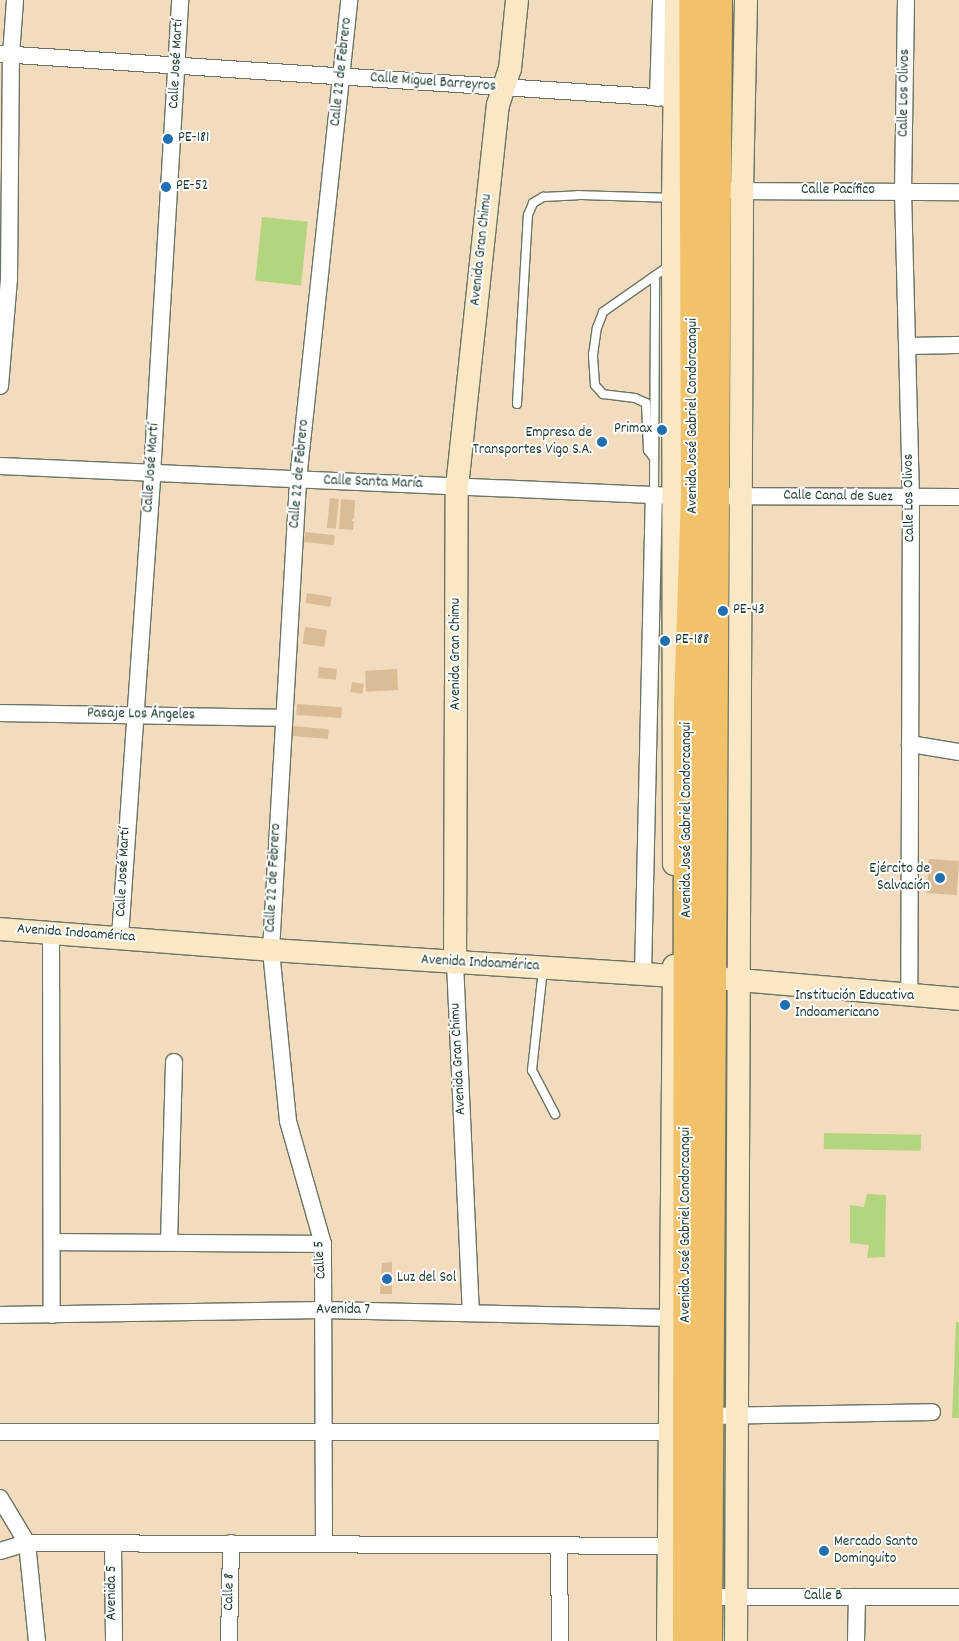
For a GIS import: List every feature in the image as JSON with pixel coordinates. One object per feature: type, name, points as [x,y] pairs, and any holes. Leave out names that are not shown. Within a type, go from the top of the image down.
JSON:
[{"type":"highway","name":"Avenida José Gabriel Condorcanqui","points":[[693,0],[678,262],[696,495]]},
{"type":"highway","name":"Avenida José Gabriel Condorcanqui","points":[[686,1641],[698,1597],[710,1416],[692,977],[688,705],[696,495],[730,191],[686,99],[718,0]]},
{"type":"highway","name":"Avenida José Gabriel Condorcanqui","points":[[692,977],[678,1318],[679,1546],[698,1597],[708,1641]]},
{"type":"street","points":[[0,386],[9,279],[6,55],[16,0]]},
{"type":"street","name":"Calle José Martí","points":[[120,937],[133,715],[152,475],[178,66],[180,0]]},
{"type":"street","name":"Calle 22 de Febrero","points":[[271,950],[298,480],[349,0]]},
{"type":"street","name":"Avenida Gran Chimu","points":[[471,1312],[455,963],[458,486],[498,105],[510,69],[517,0]]},
{"type":"street","points":[[661,0],[686,99]]},
{"type":"street","name":"Avenida José Gabriel Condorcanqui","points":[[676,0],[686,99],[673,198],[678,262]]},
{"type":"street","name":"Avenida José Gabriel Condorcanqui","points":[[730,191],[746,0]]},
{"type":"street","name":"Calle Los Olivos","points":[[906,0],[903,192],[911,498],[909,996]]},
{"type":"street","name":"Calle Miguel Barreyros","points":[[6,55],[686,99]]},
{"type":"street","name":"Calle Pacífico","points":[[730,191],[959,192]]},
{"type":"street","points":[[907,346],[959,345]]},
{"type":"street","name":"Calle Santa María","points":[[0,466],[152,475],[696,495]]},
{"type":"street","points":[[643,974],[696,495]]},
{"type":"street","name":"Avenida José Gabriel Condorcanqui","points":[[696,495],[740,979],[736,1641]]},
{"type":"street","name":"Calle Canal de Suez","points":[[696,495],[911,498],[959,496]]},
{"type":"street","name":"Pasaje Los Ángeles","points":[[0,713],[283,718]]},
{"type":"street","points":[[910,744],[959,752]]},
{"type":"street","name":"Avenida Indoamérica","points":[[0,929],[455,963],[740,979],[909,996],[959,999]]},
{"type":"street","points":[[51,932],[52,1315]]},
{"type":"street","name":"Calle 5","points":[[271,950],[288,1120],[323,1244],[322,1433],[324,1544]]},
{"type":"street","points":[[169,1242],[174,1062]]},
{"type":"street","points":[[52,1242],[323,1244]]},
{"type":"street","name":"Avenida 7","points":[[0,1315],[324,1310],[678,1318]]},
{"type":"street","points":[[0,1432],[678,1432],[710,1416],[932,1412]]},
{"type":"street","points":[[0,1498],[27,1543],[37,1641]]},
{"type":"street","points":[[0,1551],[27,1543],[113,1545],[231,1543],[679,1546]]},
{"type":"street","name":"Calle 8","points":[[229,1641],[231,1543]]},
{"type":"street","name":"Avenida 5","points":[[113,1545],[114,1641]]},
{"type":"street","points":[[559,1546],[560,1641]]},
{"type":"street","name":"Avenida José Gabriel Condorcanqui","points":[[668,1641],[679,1546]]},
{"type":"street","name":"Calle B","points":[[698,1597],[959,1597]]},
{"type":"street","points":[[856,1641],[857,1597]]},
{"type":"lane","points":[[517,404],[528,215],[533,203],[543,197],[578,195],[673,198]]},
{"type":"lane","points":[[678,262],[604,312],[597,328],[594,355],[595,384],[604,394],[635,398],[646,403],[648,450],[654,458],[696,495]]},
{"type":"lane","points":[[654,458],[678,262]]},
{"type":"lane","points":[[543,967],[532,1070],[555,1114]]},
{"type":"green space","points":[[262,217],[308,222],[301,285],[255,281]]},
{"type":"green space","points":[[824,1133],[921,1135],[921,1151],[824,1149]]},
{"type":"green space","points":[[867,1194],[886,1195],[885,1257],[867,1258],[869,1245],[850,1243],[850,1205],[864,1207]]},
{"type":"green space","points":[[956,1322],[959,1322],[959,1418],[952,1418]]},
{"type":"building","points":[[330,498],[339,499],[336,529],[327,528]]},
{"type":"building","points":[[341,499],[355,500],[354,518],[351,521],[354,521],[353,530],[339,529]]},
{"type":"building","points":[[305,532],[335,535],[334,545],[304,542]]},
{"type":"building","points":[[307,593],[332,597],[330,607],[305,603]]},
{"type":"building","points":[[305,627],[327,630],[324,647],[303,644]]},
{"type":"building","points":[[319,667],[337,669],[336,680],[318,678]]},
{"type":"building","points":[[397,669],[398,690],[366,692],[365,671]]},
{"type":"building","points":[[352,682],[364,684],[362,694],[350,692]]},
{"type":"building","points":[[297,704],[342,707],[341,718],[296,715]]},
{"type":"building","points":[[293,726],[329,729],[328,739],[292,736]]},
{"type":"building","points":[[929,859],[959,861],[957,895],[927,893]]},
{"type":"building","name":"Luz del Sol","points":[[392,1262],[392,1294],[380,1294],[382,1263]]},
{"type":"place","name":"PE-181","points":[[168,139]]},
{"type":"place","name":"PE-52","points":[[166,187]]},
{"type":"place","name":"Primax","points":[[662,430]]},
{"type":"place","name":"Empresa de Transportes Vigo S.A.","points":[[602,442]]},
{"type":"place","name":"PE-43","points":[[723,611]]},
{"type":"place","name":"PE-188","points":[[665,641]]},
{"type":"place","name":"Ejército de Salvación","points":[[940,878]]},
{"type":"place","name":"Institución Educativa Indoamericano","points":[[785,1005]]},
{"type":"place","name":"Luz del Sol","points":[[387,1279]]},
{"type":"place","name":"Mercado Santo Dominguito","points":[[824,1551]]}]
